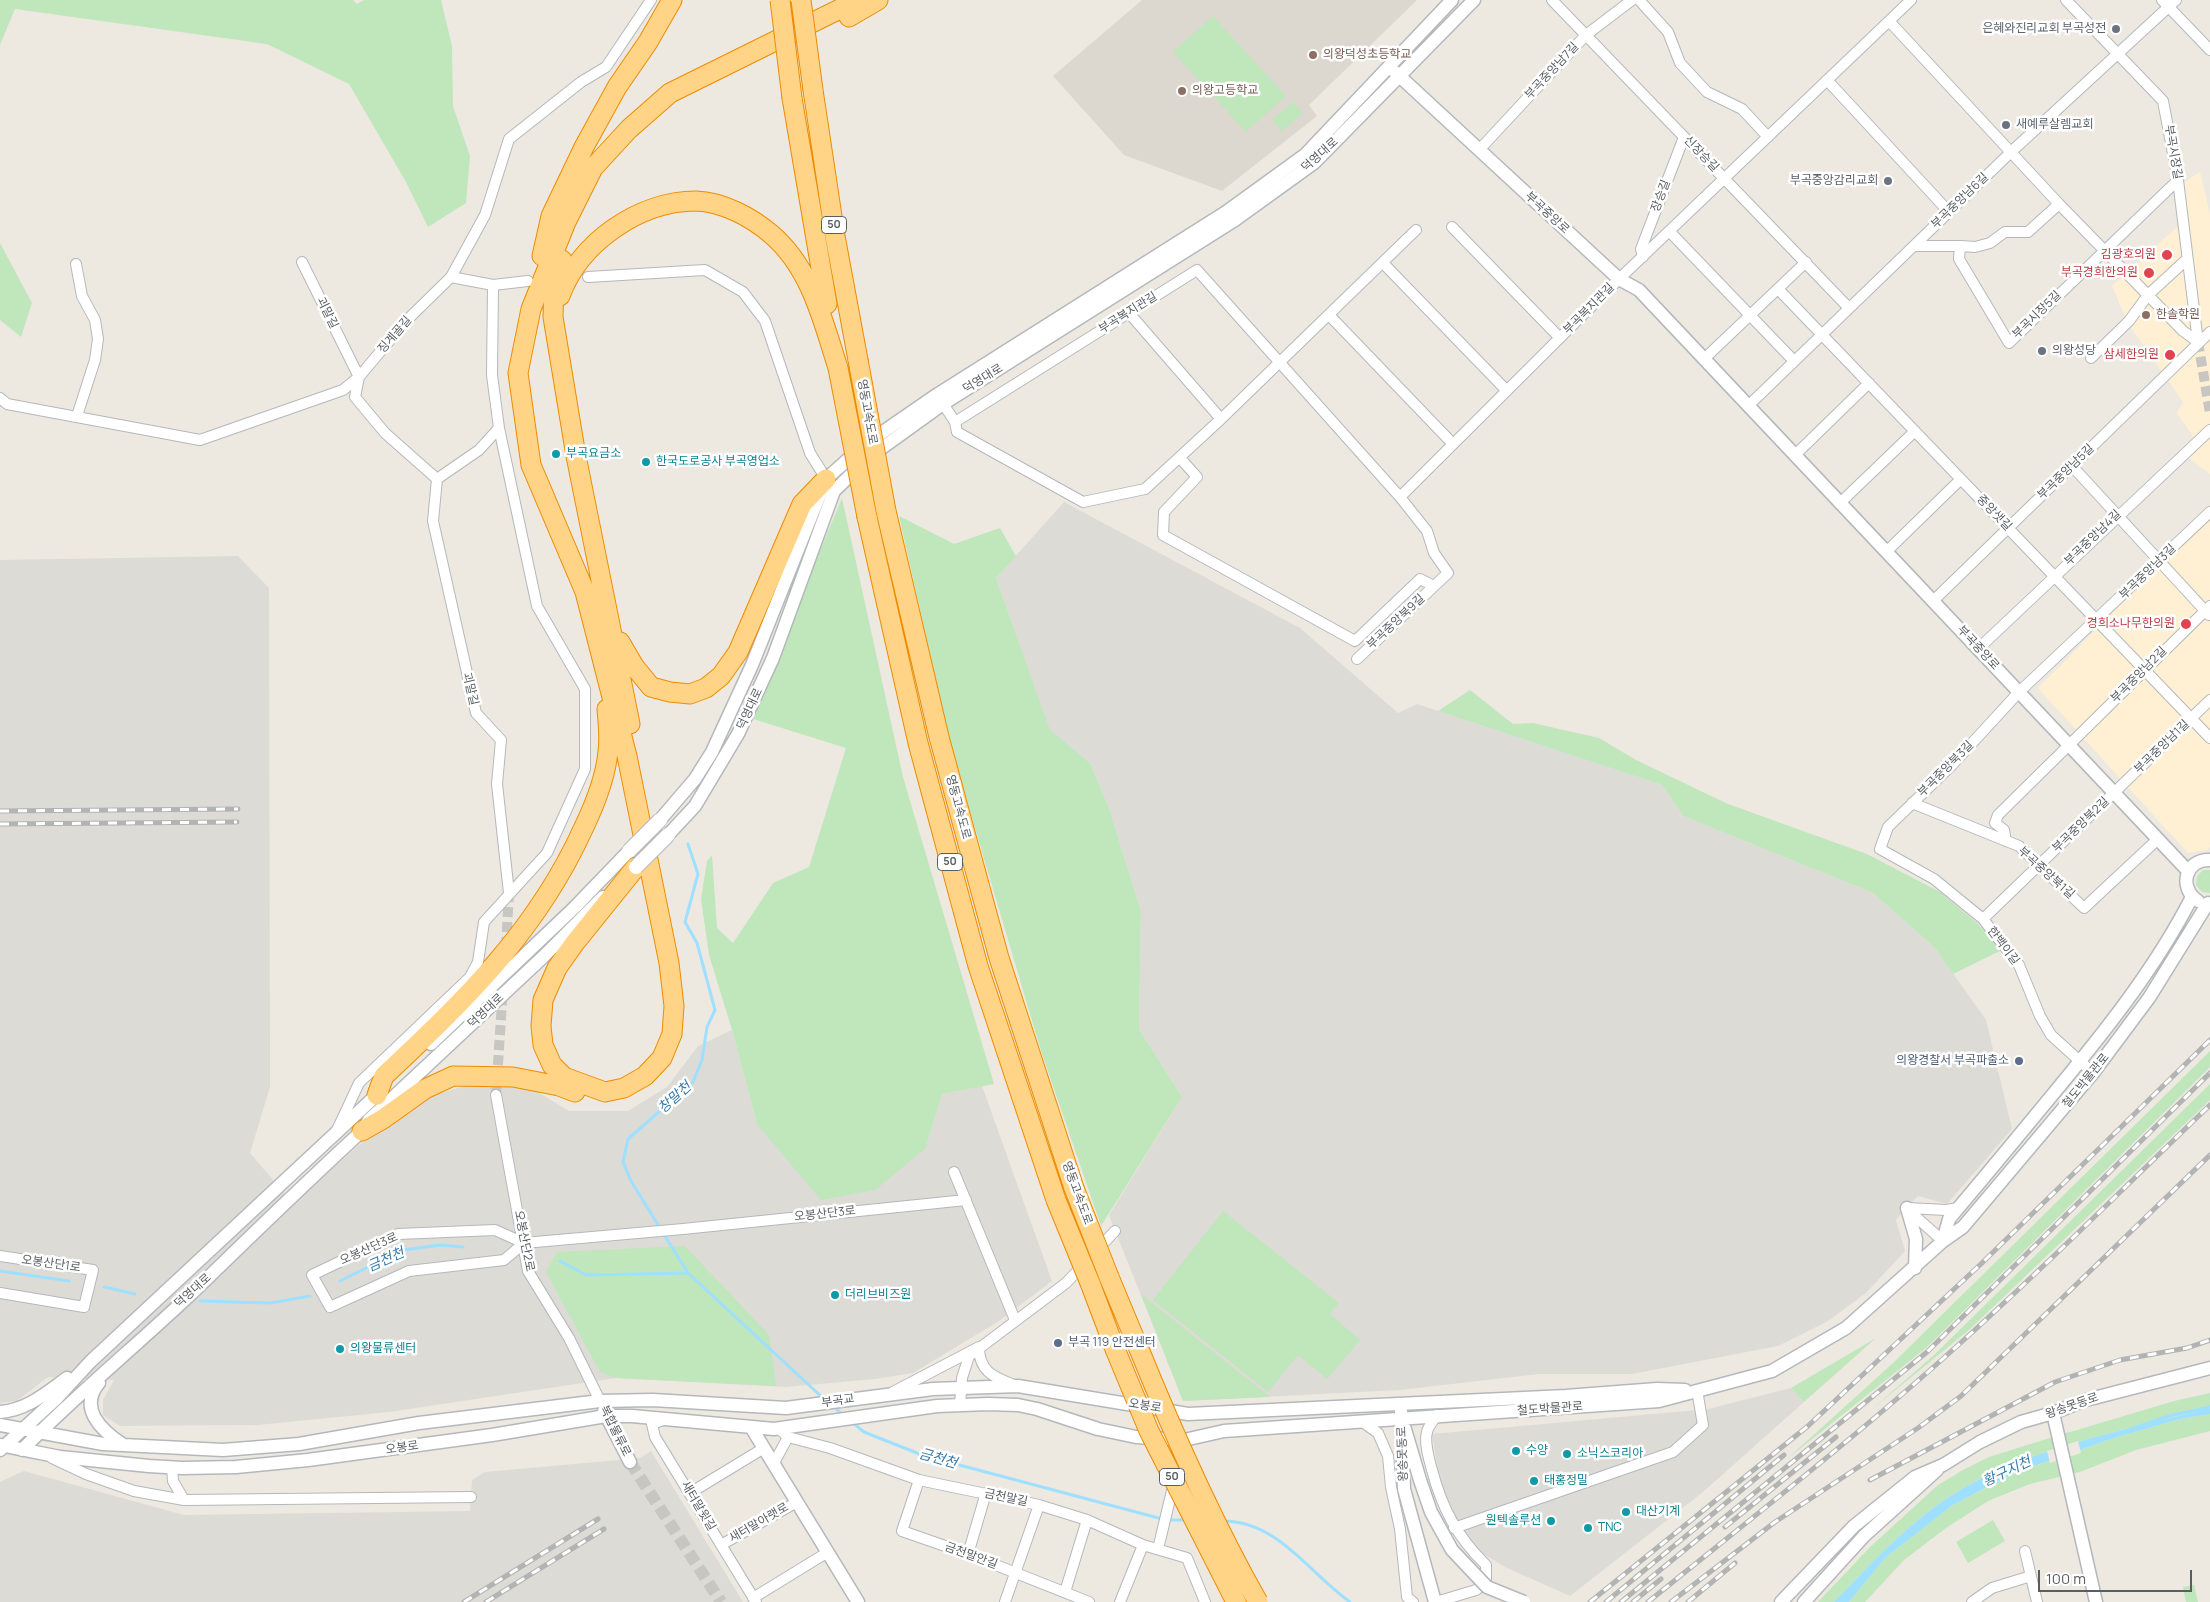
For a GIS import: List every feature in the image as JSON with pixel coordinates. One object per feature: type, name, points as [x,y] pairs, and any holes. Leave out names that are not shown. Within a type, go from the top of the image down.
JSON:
[{"type":"highway","points":[[632,859],[557,968],[543,1000],[541,1026],[543,1045],[552,1065],[564,1077],[604,1092],[624,1088],[645,1076],[662,1058],[672,1034],[674,1006],[669,963],[627,756],[585,592],[531,465],[518,373],[551,216],[584,147],[617,87],[648,42],[672,0]]},
{"type":"highway","name":"영동고속도로","points":[[780,0],[792,98],[838,368],[867,517],[918,743],[978,966],[1056,1200],[1115,1350],[1149,1431],[1236,1602]]},
{"type":"highway","name":"영동고속도로","points":[[800,0],[858,360],[886,511],[939,737],[999,958],[1074,1188],[1109,1277],[1170,1424],[1240,1570],[1258,1602]]},
{"type":"highway","points":[[531,309],[566,222],[593,168],[629,129],[670,93],[858,0]]},
{"type":"highway","points":[[362,1131],[425,1089],[453,1076],[513,1077],[537,1080],[581,1095],[607,1099],[627,1094],[650,1082],[670,1063],[680,1033],[682,1005],[677,960],[576,456],[553,317],[554,284],[575,224],[603,171],[636,135],[676,101],[842,20],[878,0]]},
{"type":"highway","points":[[553,317],[565,284],[581,260],[598,242],[629,218],[654,208],[697,201],[724,206],[748,217],[772,235],[784,248],[812,287],[838,368]]},
{"type":"highway","points":[[612,630],[634,666],[651,687],[670,692],[690,694],[706,688],[721,676],[738,652],[802,504],[830,485]]},
{"type":"highway","points":[[377,1095],[384,1076],[455,1009],[499,962],[546,899],[576,846],[594,804],[608,751],[606,678]]},
{"type":"main road","name":"덕영대로","points":[[632,859],[660,820]]},
{"type":"main road","name":"덕영대로","points":[[632,859],[668,835]]},
{"type":"street","name":"징계골길","points":[[0,398],[7,404],[200,440],[343,390],[359,377],[406,322],[451,277],[485,215],[509,139],[581,82],[606,67],[651,0]]},
{"type":"street","name":"덕영대로","points":[[940,399],[1234,206],[1306,154],[1452,0]]},
{"type":"street","name":"덕영대로","points":[[660,820],[695,779],[712,752],[830,485],[864,444],[1235,220],[1314,162],[1474,0]]},
{"type":"street","name":"신장승길","points":[[1552,0],[1849,308]]},
{"type":"street","name":"부곡중앙남7길","points":[[1479,150],[1586,35],[1632,0]]},
{"type":"street","points":[[1639,0],[1668,32],[1680,63],[1707,92],[1742,109],[1768,137]]},
{"type":"street","name":"장승길","points":[[1619,279],[1911,0]]},
{"type":"street","name":"부곡시장길","points":[[2066,0],[2164,101],[2178,180],[2186,260],[2197,320],[2198,342]]},
{"type":"street","points":[[2168,2],[2210,50]]},
{"type":"street","name":"부곡중앙남6길","points":[[1748,406],[2011,152],[2118,54],[2168,2]]},
{"type":"street","points":[[1890,21],[2059,204],[2183,331],[2198,342]]},
{"type":"street","name":"부곡중앙로","points":[[1390,67],[1619,279],[1639,290],[2188,871]]},
{"type":"street","points":[[1827,80],[1949,212]]},
{"type":"street","name":"장승길","points":[[1643,257],[1642,249],[1684,137]]},
{"type":"street","name":"부곡시장5길","points":[[1960,246],[1959,259],[2009,343],[2178,180]]},
{"type":"street","points":[[1914,246],[1975,247],[1990,242],[2005,232],[2028,232],[2059,204]]},
{"type":"street","name":"부곡복지관길","points":[[1452,227],[1560,338]]},
{"type":"street","points":[[940,399],[955,422],[957,432],[1083,502],[1145,489],[1222,419],[1416,230]]},
{"type":"street","points":[[1669,231],[1794,361]]},
{"type":"street","points":[[2090,358],[2129,321],[2148,295],[2186,260]]},
{"type":"street","name":"괴말길","points":[[302,262],[359,377],[355,397],[385,433],[437,479],[433,521],[476,713],[500,740],[497,784],[509,893]]},
{"type":"street","points":[[1704,358],[1806,262]]},
{"type":"street","points":[[1383,263],[1506,391]]},
{"type":"street","points":[[76,264],[82,296],[95,320],[98,339],[95,360],[77,416]]},
{"type":"street","points":[[588,277],[705,270],[743,292],[765,321],[810,453],[830,485]]},
{"type":"street","name":"부곡복지관길","points":[[955,422],[1197,270],[1280,363]]},
{"type":"street","points":[[451,277],[492,285],[528,281]]},
{"type":"street","name":"부곡복지관길","points":[[1400,497],[1619,279]]},
{"type":"street","points":[[335,1133],[359,1083],[470,977],[478,962],[484,922],[547,852],[584,769],[585,689],[537,606],[500,428],[492,375],[492,285]]},
{"type":"street","name":"중앙샛길","points":[[1778,289],[2210,738]]},
{"type":"street","points":[[1129,313],[1222,419]]},
{"type":"street","points":[[1329,315],[1454,444]]},
{"type":"street","name":"부곡중앙남5길","points":[[1933,601],[2210,332]]},
{"type":"street","points":[[1280,363],[1400,497]]},
{"type":"street","points":[[1795,455],[1869,383]]},
{"type":"street","points":[[437,479],[479,450],[500,428]]},
{"type":"street","name":"부곡중앙남4길","points":[[1978,649],[2117,515],[2210,430]]},
{"type":"street","points":[[1840,503],[1914,431]]},
{"type":"street","points":[[1180,458],[1197,477],[1164,512],[1162,535],[1355,641],[1420,579],[1434,586]]},
{"type":"street","points":[[2072,466],[2208,611]]},
{"type":"street","points":[[1886,552],[1961,479]]},
{"type":"street","name":"덕영대로","points":[[668,835],[695,806],[738,734],[773,658],[830,485]]},
{"type":"street","name":"부곡중앙북9길","points":[[1357,659],[1448,573],[1434,553],[1427,531],[1400,497]]},
{"type":"street","name":"부곡중앙남3길","points":[[2019,692],[2210,512]]},
{"type":"street","name":"부곡중앙남2길","points":[[2069,745],[2145,669],[2208,611]]},
{"type":"street","name":"부곡중앙북3길","points":[[1880,849],[1888,827],[1952,765],[2019,692]]},
{"type":"street","name":"부곡중앙남1길","points":[[2114,793],[2210,700]]},
{"type":"street","points":[[2006,841],[2004,830],[1995,823],[1998,815],[2069,745]]},
{"type":"street","name":"부곡중앙북2길","points":[[1983,919],[2114,793]]},
{"type":"street","name":"부곡중앙북1길","points":[[1912,803],[2019,846],[2084,908],[2158,839]]},
{"type":"street","name":"한백이길","points":[[1880,849],[1934,879],[1983,919],[2018,965],[2040,1016],[2051,1035],[2079,1063],[2093,1073]]},
{"type":"street","name":"덕영대로","points":[[25,1447],[64,1407],[109,1370],[362,1131],[368,1120],[632,859]]},
{"type":"street","name":"덕영대로","points":[[1,1447],[20,1432],[90,1362],[377,1095],[575,907],[632,859]]},
{"type":"street","points":[[2209,903],[2192,897],[2186,882],[2188,871],[2200,861],[2210,860]]},
{"type":"street","name":"철도박물관로","points":[[1943,1241],[1949,1219],[2079,1063],[2161,953],[2192,897]]},
{"type":"street","name":"철도박물관로","points":[[1402,1419],[1437,1415],[1659,1401],[1772,1371],[1846,1328],[1976,1214],[2093,1073],[2149,998],[2209,903]]},
{"type":"street","name":"오봉산단2로","points":[[496,1095],[528,1271],[569,1338],[600,1401]]},
{"type":"street","points":[[954,1172],[1016,1320]]},
{"type":"street","name":"오봉산단3로","points":[[524,1243],[504,1260],[409,1271],[330,1307],[312,1274],[398,1234],[495,1230],[524,1243],[643,1233],[966,1200]]},
{"type":"street","points":[[1907,1208],[1946,1210],[1959,1208]]},
{"type":"street","points":[[1907,1208],[1943,1241]]},
{"type":"street","points":[[1907,1208],[1916,1239],[1915,1268]]},
{"type":"street","points":[[890,1394],[979,1347],[1066,1283],[1115,1231]]},
{"type":"street","name":"오봉산단1로","points":[[0,1256],[93,1270],[84,1307],[0,1293]]},
{"type":"street","points":[[979,1347],[979,1358],[984,1368],[992,1377],[1018,1386]]},
{"type":"street","points":[[979,1347],[967,1360],[961,1387],[960,1405],[1018,1405],[1118,1434],[1184,1440],[1224,1431],[1402,1419]]},
{"type":"street","points":[[0,1412],[12,1411],[34,1403],[90,1362]]},
{"type":"street","name":"왕송못동로","points":[[1781,1602],[1854,1526],[1915,1477],[1943,1465],[1980,1442],[2021,1422],[2053,1413],[2086,1400],[2210,1368]]},
{"type":"street","points":[[109,1370],[94,1388],[90,1398],[91,1411],[101,1428],[124,1445]]},
{"type":"street","name":"오봉로","points":[[890,1394],[961,1387],[1018,1386],[1188,1414],[1401,1403]]},
{"type":"street","name":"철도박물관로","points":[[1401,1403],[1566,1396],[1657,1389],[1697,1390]]},
{"type":"street","points":[[1454,1528],[1673,1452],[1702,1425],[1697,1390]]},
{"type":"street","name":"부곡교","points":[[786,1408],[890,1394]]},
{"type":"street","name":"오봉로","points":[[0,1425],[20,1432],[39,1432],[103,1444],[223,1450],[299,1444],[419,1424],[600,1401],[653,1400],[786,1408]]},
{"type":"street","name":"복합물류로","points":[[600,1401],[630,1462]]},
{"type":"street","name":"왕송못동로","points":[[1401,1403],[1404,1489],[1436,1602]]},
{"type":"street","name":"부곡교","points":[[803,1426],[896,1412],[960,1405]]},
{"type":"street","points":[[2053,1413],[2096,1602]]},
{"type":"street","points":[[1436,1602],[1476,1590],[1486,1581],[1486,1565],[1454,1528],[1443,1507],[1429,1458],[1427,1431],[1437,1415]]},
{"type":"street","name":"오봉로","points":[[1,1447],[25,1447],[42,1454],[172,1468],[236,1467],[308,1460],[492,1435],[606,1416],[668,1419],[751,1427],[784,1433],[803,1426]]},
{"type":"street","name":"새터말윗길","points":[[668,1419],[656,1421],[652,1424],[651,1428],[755,1600]]},
{"type":"street","name":"왕송못동로","points":[[1402,1419],[1431,1512],[1452,1550],[1487,1587],[1524,1602]]},
{"type":"street","points":[[1364,1423],[1378,1432],[1388,1456],[1391,1487],[1400,1529],[1407,1597],[1413,1602]]},
{"type":"street","name":"새터말아랫로","points":[[751,1427],[858,1602]]},
{"type":"street","points":[[20,1432],[25,1447]]},
{"type":"street","points":[[774,1463],[784,1433]]},
{"type":"street","name":"금천말길","points":[[784,1433],[919,1480],[1039,1505],[1087,1520],[1144,1545],[1187,1558],[1205,1602]]},
{"type":"street","points":[[1158,1549],[1184,1440]]},
{"type":"street","points":[[690,1493],[764,1448]]},
{"type":"street","points":[[42,1454],[86,1474],[134,1491],[184,1500],[471,1497]]},
{"type":"street","name":"왕송못동로","points":[[1804,1602],[1864,1536],[1943,1465]]},
{"type":"street","points":[[172,1468],[173,1481],[184,1500]]},
{"type":"street","name":"금천말안길","points":[[919,1480],[902,1531],[968,1554],[1090,1602]]},
{"type":"street","points":[[968,1554],[986,1493]]},
{"type":"street","name":"새터말아랫로","points":[[721,1545],[797,1502]]},
{"type":"street","points":[[1005,1602],[1039,1505]]},
{"type":"street","points":[[1065,1592],[1087,1520]]},
{"type":"street","points":[[1120,1602],[1144,1545]]},
{"type":"street","points":[[2025,1551],[2037,1602]]},
{"type":"street","points":[[755,1600],[828,1552]]},
{"type":"street","points":[[1972,1602],[1992,1588],[2031,1576]]},
{"type":"shaded area","name":"의왕고등학교","points":[[1142,0],[1417,0],[1309,105],[1317,116],[1222,191],[1124,155],[1053,76]]},
{"type":"shaded area","points":[[2200,172],[2210,214],[2210,474],[2189,458],[2195,439],[2177,413],[2183,402],[2129,325],[2112,286],[2179,225],[2175,188]]},
{"type":"shaded area","points":[[1064,502],[1300,628],[1398,713],[1417,704],[1662,785],[1683,816],[1873,893],[1935,948],[1986,1020],[2012,1129],[1947,1204],[1918,1196],[1906,1208],[1896,1220],[1905,1251],[1866,1293],[1828,1321],[1778,1346],[1632,1374],[1539,1374],[1400,1390],[1183,1401],[1109,1215],[1182,1097],[1139,1029],[1141,911],[1108,805],[1090,763],[1050,731],[996,578]]},
{"type":"shaded area","points":[[2210,509],[2210,847],[2207,850],[2188,853],[2038,688],[2165,560]]},
{"type":"shaded area","points":[[238,556],[269,588],[270,1087],[250,1153],[293,1203],[406,1104],[474,1083],[526,1085],[569,1111],[628,1111],[667,1087],[698,1046],[732,1030],[757,1124],[926,1148],[942,1094],[982,1086],[1052,1281],[999,1321],[913,1373],[875,1379],[786,1387],[616,1378],[389,1412],[258,1425],[120,1426],[103,1415],[103,1400],[114,1380],[48,1377],[17,1401],[0,1403],[0,560]]},
{"type":"shaded area","points":[[1791,1388],[1804,1402],[1703,1492],[1570,1596],[1507,1568],[1480,1552],[1456,1522],[1440,1484],[1432,1434],[1708,1409]]},
{"type":"shaded area","points":[[651,1451],[743,1602],[0,1602],[0,1482],[24,1471],[184,1515],[470,1511],[472,1480],[485,1472],[640,1458]]},
{"type":"green space","points":[[0,0],[353,0],[357,4],[364,0],[441,0],[452,46],[453,106],[470,156],[466,203],[428,227],[406,182],[349,84],[267,44],[15,9],[0,45]]},
{"type":"green space","points":[[1213,16],[1286,96],[1246,132],[1173,52]]},
{"type":"green space","points":[[1293,102],[1303,113],[1282,131],[1272,120]]},
{"type":"green space","points":[[0,243],[32,303],[21,337],[0,320]]},
{"type":"green space","points":[[842,498],[903,777],[994,1084],[942,1094],[926,1148],[875,1190],[821,1200],[757,1124],[732,1030],[709,955],[701,899],[707,861],[712,855],[717,928],[733,943],[773,883],[809,867],[846,748],[750,718]]},
{"type":"green space","points":[[899,516],[954,544],[1000,528],[1016,556],[996,578],[1050,730],[1090,763],[1108,805],[1141,911],[1139,1029],[1182,1097],[1101,1226],[1041,1051],[951,747]]},
{"type":"green space","points":[[1470,690],[1513,724],[1533,723],[1599,738],[1636,760],[1728,804],[1867,854],[1940,892],[1977,923],[2002,950],[1953,974],[1935,948],[1873,893],[1683,816],[1662,785],[1438,711]]},
{"type":"green space","points":[[2203,870],[2210,870],[2210,893],[2202,892],[2196,885],[2197,876]]},
{"type":"green space","points":[[2210,1051],[2210,1067],[1926,1348],[1787,1459],[1893,1363]]},
{"type":"green space","points":[[2210,1084],[2210,1100],[1970,1329],[1871,1410],[1934,1355]]},
{"type":"green space","points":[[1223,1211],[1339,1303],[1330,1314],[1360,1340],[1327,1379],[1298,1355],[1268,1392],[1153,1300]]},
{"type":"green space","points":[[685,1246],[769,1335],[776,1386],[616,1378],[600,1372],[546,1272],[557,1252]]},
{"type":"green space","points":[[1141,1294],[1270,1397],[1183,1401]]},
{"type":"green space","points":[[1876,1338],[1804,1402],[1791,1388]]},
{"type":"green space","points":[[2210,1393],[2210,1408],[2075,1443],[2009,1466],[1978,1480],[1949,1497],[1918,1520],[1889,1546],[1834,1602],[1818,1602],[1870,1547],[1938,1485],[1963,1470],[1989,1457],[2040,1441],[2174,1401]]},
{"type":"green space","points":[[2210,1414],[2210,1431],[2136,1450],[2080,1472],[2030,1484],[1988,1501],[1946,1528],[1904,1560],[1865,1602],[1849,1602],[1886,1557],[1953,1505],[2015,1473],[2117,1437],[2180,1419]]},
{"type":"green space","points":[[1993,1520],[2005,1541],[1968,1563],[1956,1542]]},
{"type":"green space","points":[[2194,1585],[2198,1602],[2186,1602],[2183,1587]]},
{"type":"water","name":"황구지천","points":[[2210,1408],[2210,1414],[2180,1419],[2117,1437],[2014,1473],[1953,1505],[1886,1557],[1849,1602],[1834,1602],[1889,1546],[1918,1520],[1949,1497],[1978,1480],[2009,1466],[2075,1443]]},
{"type":"pier","points":[[2078,1441],[2081,1453],[2050,1463],[2047,1451]]},
{"type":"waterway","name":"창말천","points":[[660,1228],[631,1181],[623,1162],[628,1139],[693,1082],[702,1060],[707,1027],[715,1010],[697,943],[685,922],[698,874],[688,844]]},
{"type":"waterway","name":"창말천","points":[[663,1233],[688,1273]]},
{"type":"waterway","name":"금천천","points":[[340,1281],[402,1250],[441,1245],[463,1247]]},
{"type":"waterway","name":"금천천","points":[[560,1261],[586,1275],[688,1273],[824,1399]]},
{"type":"waterway","name":"금천천","points":[[0,1271],[69,1281]]},
{"type":"waterway","name":"금천천","points":[[104,1287],[135,1294]]},
{"type":"waterway","name":"금천천","points":[[200,1301],[270,1303],[310,1296]]},
{"type":"waterway","name":"금천천","points":[[833,1406],[843,1415]]},
{"type":"waterway","name":"황구지천","points":[[2131,1429],[2169,1416],[2210,1407]]},
{"type":"waterway","name":"금천천","points":[[852,1422],[864,1432],[922,1455],[1166,1520],[1187,1520]]},
{"type":"waterway","name":"금천천","points":[[1223,1521],[1243,1523],[1277,1539],[1350,1602]]},
{"type":"tunnel","points":[[2198,342],[2210,413]]},
{"type":"tunnel","points":[[506,947],[509,893]]},
{"type":"tunnel","points":[[496,1095],[504,971]]},
{"type":"tunnel","points":[[630,1462],[721,1602]]},
{"type":"railway","points":[[0,811],[238,809]]},
{"type":"railway","points":[[0,824],[237,822]]},
{"type":"railway","points":[[1590,1602],[1808,1426],[1983,1262],[2210,1040]]},
{"type":"railway","points":[[1621,1602],[1927,1352],[2210,1073]]},
{"type":"railway","points":[[1648,1602],[1823,1461],[1951,1352],[2210,1105]]},
{"type":"railway","points":[[1671,1602],[1775,1522],[1918,1428],[1961,1396],[2210,1155]]},
{"type":"railway","points":[[1870,1480],[2055,1382],[2120,1360],[2187,1348],[2210,1340]]},
{"type":"railway","points":[[1725,1527],[1836,1437]]},
{"type":"railway","points":[[1606,1602],[1784,1455]]},
{"type":"railway","points":[[464,1602],[598,1519]]},
{"type":"railway","points":[[486,1602],[604,1529]]},
{"type":"railway","points":[[1688,1602],[1735,1563]]},
{"type":"railway","points":[[1633,1602],[1661,1579]]},
{"type":"place","name":"은혜와진리교회 부곡성전","points":[[2116,29]]},
{"type":"place","name":"의왕덕성초등학교","points":[[1313,55]]},
{"type":"place","name":"의왕고등학교","points":[[1182,91]]},
{"type":"place","name":"새예루살렘교회","points":[[2006,125]]},
{"type":"place","name":"부곡중앙감리교회","points":[[1888,181]]},
{"type":"place","name":"김광호의원","points":[[2167,255]]},
{"type":"place","name":"부곡경희한의원","points":[[2149,273]]},
{"type":"place","name":"한솔학원","points":[[2146,315]]},
{"type":"place","name":"의왕성당","points":[[2042,351]]},
{"type":"place","name":"삼세한의원","points":[[2170,355]]},
{"type":"place","name":"부곡요금소","points":[[556,454]]},
{"type":"place","name":"한국도로공사 부곡영업소","points":[[646,462]]},
{"type":"place","name":"경희소나무한의원","points":[[2186,624]]},
{"type":"place","name":"의왕경찰서 부곡파출소","points":[[2019,1061]]},
{"type":"place","name":"더리브비즈원","points":[[835,1295]]},
{"type":"place","name":"부곡 119 안전센터","points":[[1058,1343]]},
{"type":"place","name":"의왕물류센터","points":[[340,1349]]},
{"type":"place","name":"수양","points":[[1516,1451]]},
{"type":"place","name":"소닉스코리아","points":[[1567,1454]]},
{"type":"place","name":"태홍정밀","points":[[1534,1481]]},
{"type":"place","name":"대산기계","points":[[1626,1512]]},
{"type":"place","name":"원텍솔루션","points":[[1551,1521]]},
{"type":"place","name":"TNC","points":[[1588,1528]]}]
